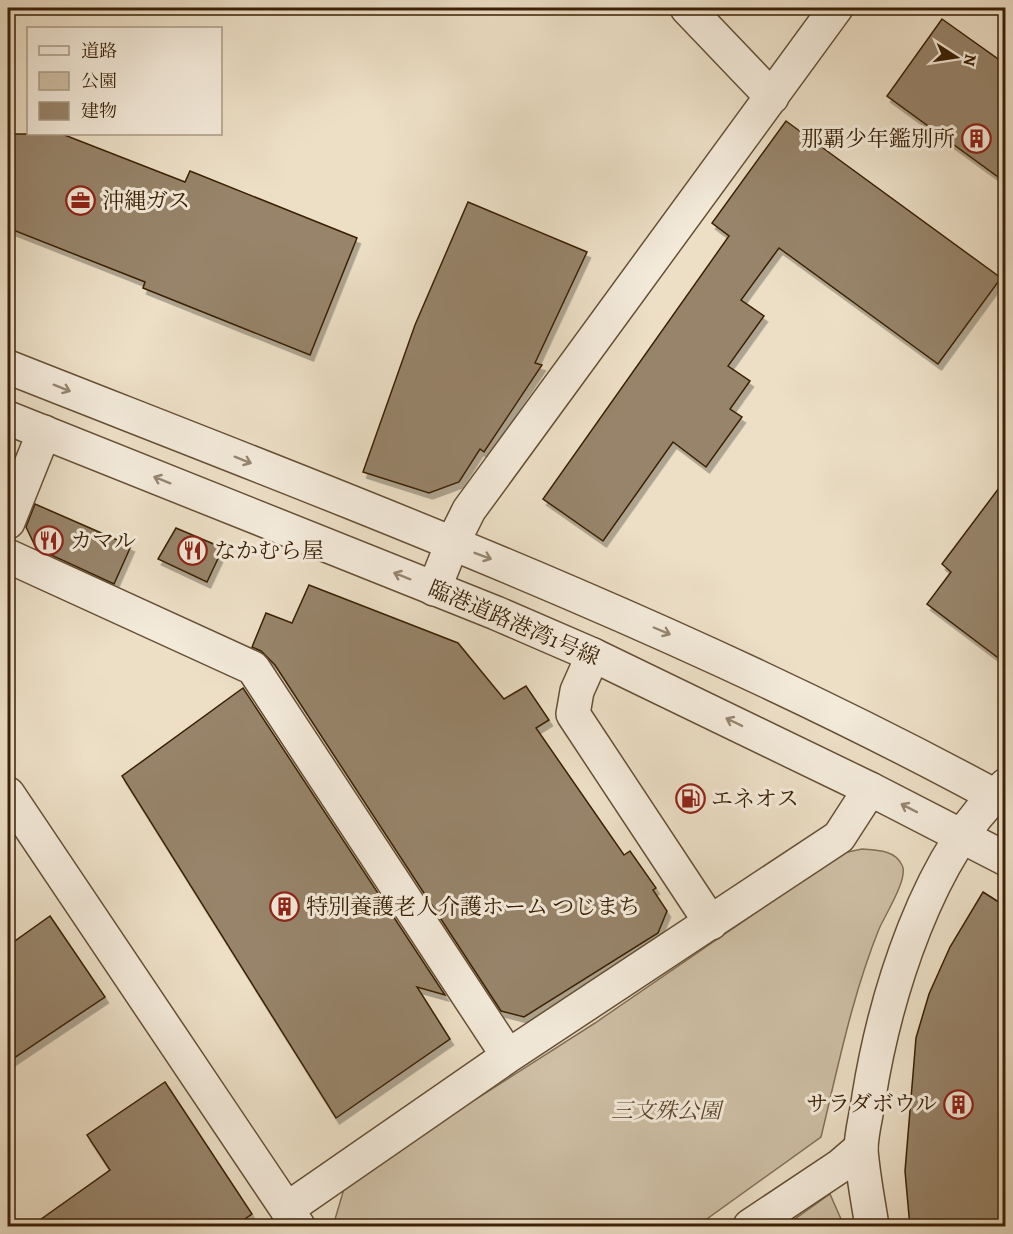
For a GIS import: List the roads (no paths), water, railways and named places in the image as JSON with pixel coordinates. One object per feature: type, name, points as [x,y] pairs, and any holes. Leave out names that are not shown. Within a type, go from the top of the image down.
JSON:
[{"type":"street","points":[[687,8],[772,97]]},
{"type":"street","points":[[434,589],[469,510],[836,8]]},
{"type":"street","points":[[8,367],[520,570],[679,638],[900,747],[1002,794],[961,835],[937,878],[901,962],[877,1051],[861,1148],[872,1227]]},
{"type":"street","name":"臨港道路港湾1号線","points":[[8,418],[593,655],[870,789],[1005,859]]},
{"type":"street","points":[[8,522],[44,432]]},
{"type":"street","points":[[8,556],[252,668],[508,1056]]},
{"type":"street","points":[[593,655],[577,691],[573,714],[711,923]]},
{"type":"street","points":[[8,794],[293,1218],[508,1056],[839,837],[870,789]]},
{"type":"street","points":[[750,1227],[840,1166],[861,1148]]},
{"type":"place","name":"那覇少年鑑別所","points":[[976,139]]},
{"type":"place","name":"沖縄ガス","points":[[81,201]]},
{"type":"place","name":"カマル","points":[[49,541]]},
{"type":"place","name":"なかむら屋","points":[[193,551]]},
{"type":"place","name":"エネオス","points":[[690,799]]},
{"type":"place","name":"特別養護老人介護ホーム つじまち","points":[[285,907]]},
{"type":"place","name":"サラダボウル","points":[[958,1104]]},
{"type":"park label","name":"三文殊公園","points":[[666,1111]]}]
